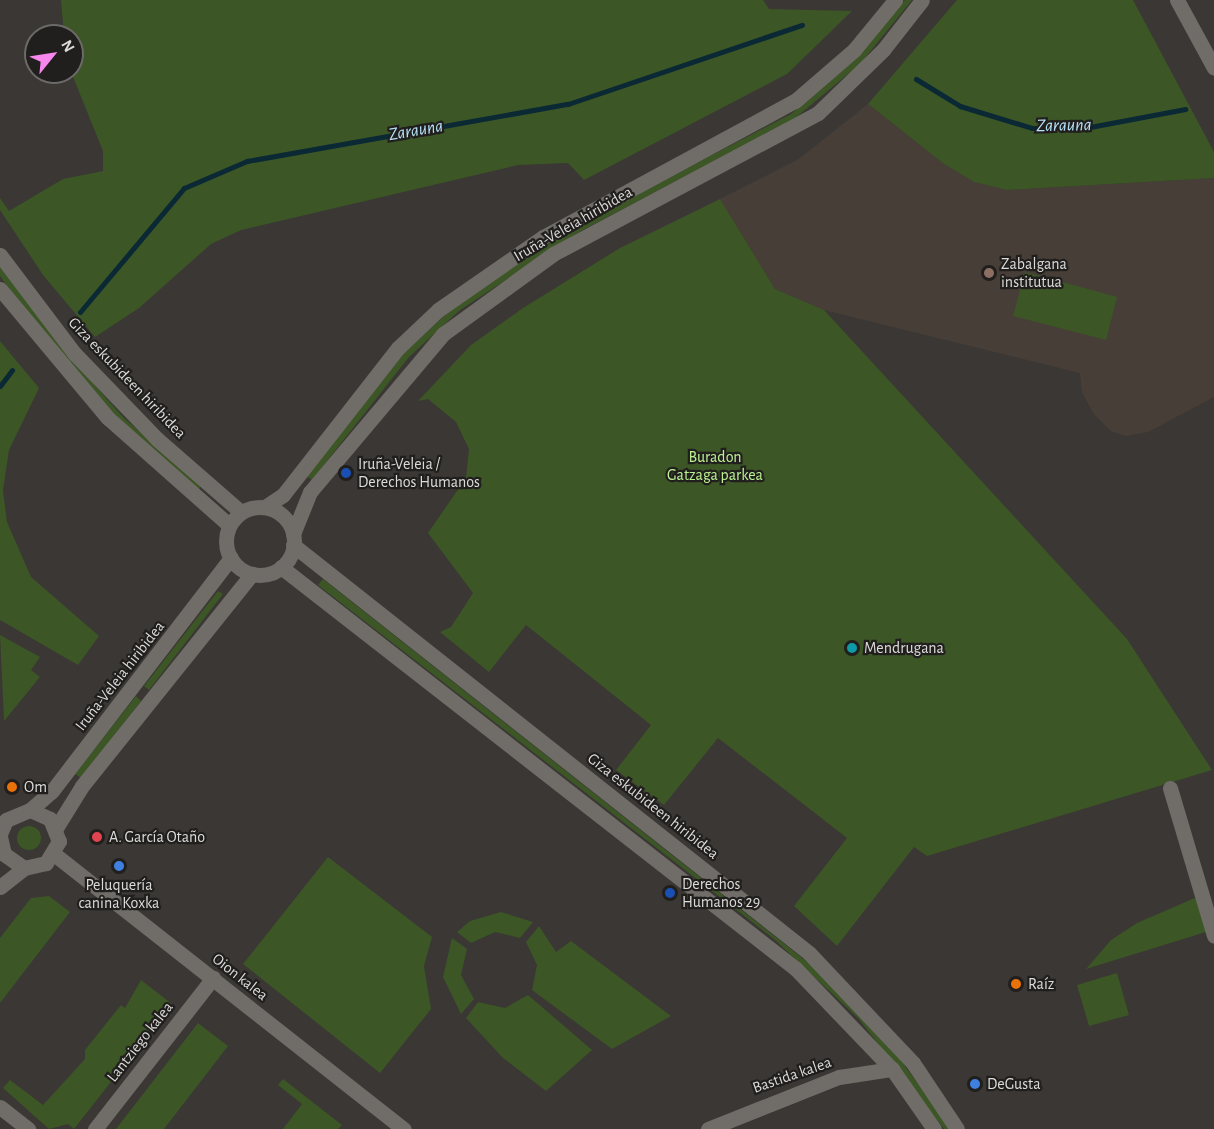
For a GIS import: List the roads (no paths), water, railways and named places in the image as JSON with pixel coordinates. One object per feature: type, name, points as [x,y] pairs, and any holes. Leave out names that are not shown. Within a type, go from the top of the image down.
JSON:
[{"type":"street","name":"Iruña-Veleia hiribidea","points":[[265,507],[283,495],[398,348],[438,310],[543,237],[795,101],[854,50],[895,0]]},
{"type":"street","name":"Iruña-Veleia hiribidea","points":[[293,540],[310,492],[443,334],[553,254],[818,113],[883,50],[922,0]]},
{"type":"street","points":[[1177,0],[1214,66]]},
{"type":"street","name":"Giza eskubideen hiribidea","points":[[0,255],[75,354],[157,439],[241,512]]},
{"type":"street","points":[[0,289],[108,418],[230,525]]},
{"type":"street","points":[[252,574],[231,558],[230,525],[241,512],[265,507],[283,517],[293,540],[281,567]]},
{"type":"street","name":"Giza eskubideen hiribidea","points":[[293,540],[809,953],[914,1063],[957,1129]]},
{"type":"street","name":"Iruña-Veleia hiribidea","points":[[30,810],[52,791],[231,558]]},
{"type":"street","points":[[0,887],[24,868],[46,863],[54,854],[56,828],[82,786],[252,574],[281,567]]},
{"type":"street","points":[[281,567],[767,944],[892,1069],[934,1129]]},
{"type":"street","points":[[1170,788],[1214,936]]},
{"type":"street","points":[[24,868],[12,864],[0,843],[2,827],[30,810],[41,812],[56,828]]},
{"type":"street","name":"Oion kalea","points":[[54,854],[404,1129]]},
{"type":"street","name":"Lantziego kalea","points":[[95,1129],[213,978]]},
{"type":"street","name":"Bastida kalea","points":[[708,1129],[839,1077],[892,1069]]},
{"type":"street","points":[[0,1107],[28,1129]]},
{"type":"waterway","name":"Zarauna","points":[[80,312],[184,188],[247,161],[568,104],[802,25]]},
{"type":"waterway","name":"Zarauna","points":[[916,79],[960,106],[1032,128],[1090,127],[1185,109]]},
{"type":"waterway","name":"Zarauna","points":[[0,386],[12,370]]},
{"type":"place","name":"Zabalgana institutua","points":[[989,273]]},
{"type":"place","name":"Iruña-Veleia / Derechos Humanos","points":[[346,473]]},
{"type":"place","name":"Mendrugana","points":[[852,648]]},
{"type":"place","name":"Om","points":[[12,787]]},
{"type":"place","name":"A. García Otaño","points":[[97,837]]},
{"type":"place","name":"Peluquería canina Koxka","points":[[119,866]]},
{"type":"place","name":"Derechos Humanos 29","points":[[670,893]]},
{"type":"place","name":"Raíz","points":[[1016,984]]},
{"type":"place","name":"DeGusta","points":[[975,1084]]},
{"type":"park label","name":"Buradon Gatzaga parkea","points":[[715,466]]}]
